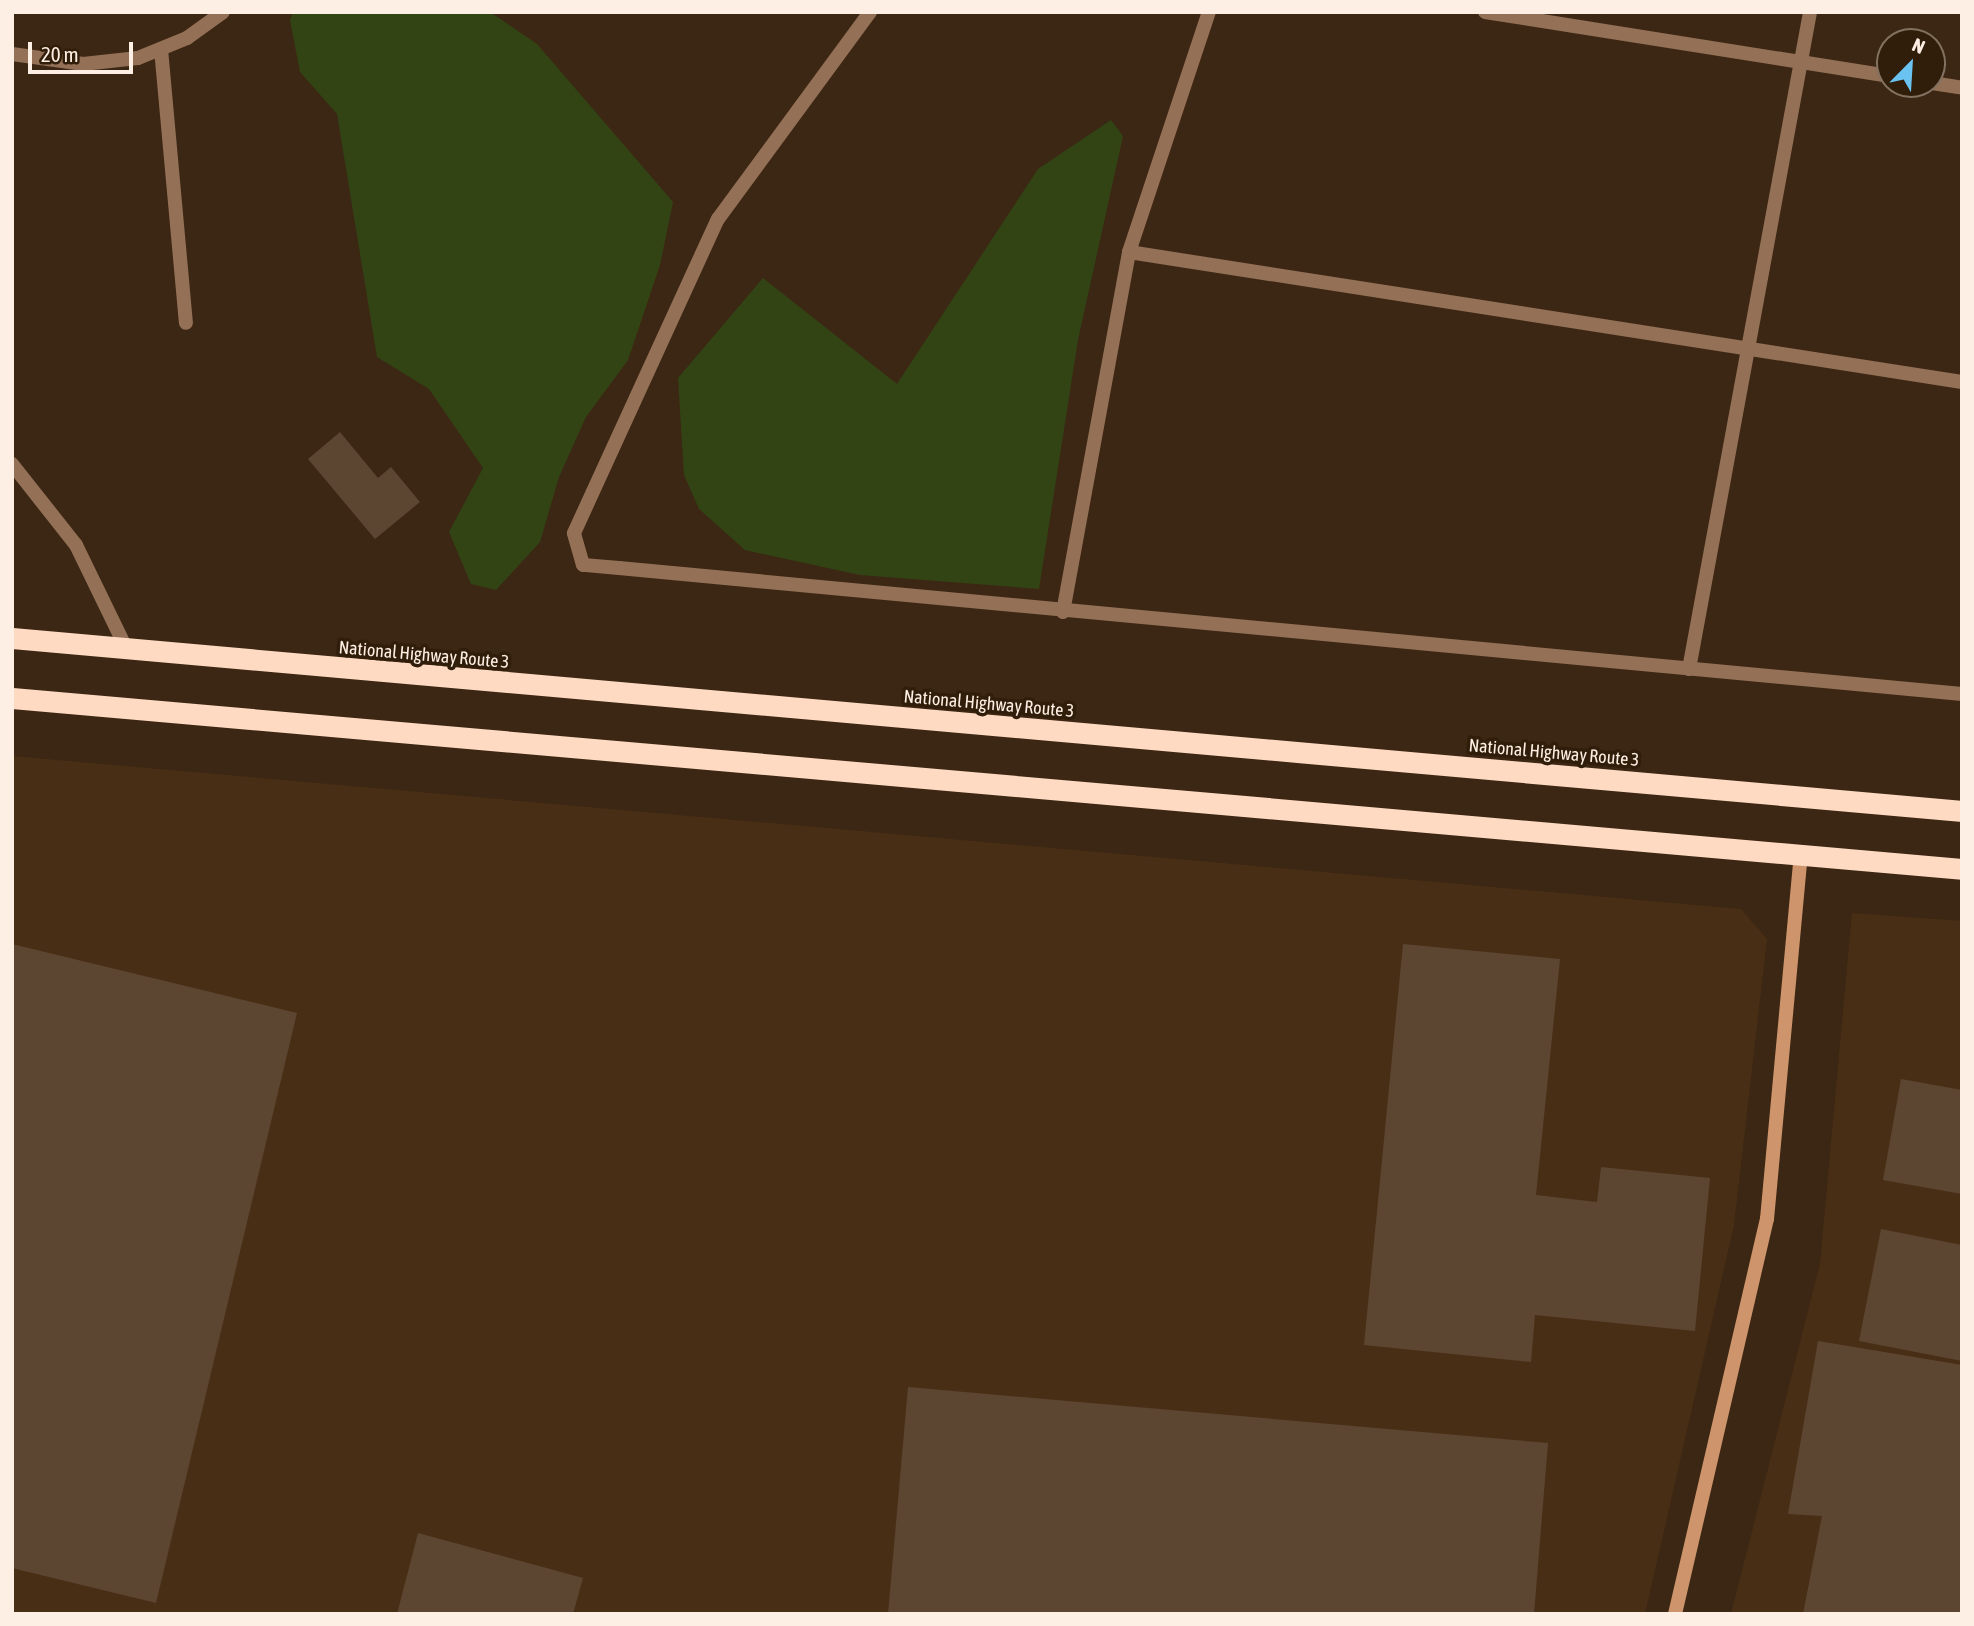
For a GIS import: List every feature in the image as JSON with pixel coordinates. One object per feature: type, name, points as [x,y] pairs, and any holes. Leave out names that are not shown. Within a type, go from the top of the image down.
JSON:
[{"type":"highway","name":"National Highway Route 3","points":[[12,638],[128,652],[1962,811]]},
{"type":"highway","points":[[12,698],[1962,869]]},
{"type":"street","points":[[12,54],[83,64],[138,58],[187,38],[223,12]]},
{"type":"street","points":[[870,12],[718,219],[574,533],[583,565],[1962,694]]},
{"type":"street","points":[[1063,612],[1129,252],[1209,12]]},
{"type":"street","points":[[1485,12],[1876,74]]},
{"type":"street","points":[[1689,669],[1810,12]]},
{"type":"street","points":[[161,49],[186,323]]},
{"type":"street","points":[[1129,252],[1962,382]]},
{"type":"street","points":[[12,464],[76,545],[128,652]]},
{"type":"street","points":[[1675,1614],[1767,1219],[1801,855]]},
{"type":"shaded area","points":[[12,756],[1741,909],[1767,939],[1734,1225],[1645,1614],[12,1614]]},
{"type":"shaded area","points":[[1852,913],[1962,921],[1962,1614],[1731,1614],[1820,1264]]},
{"type":"green space","points":[[293,12],[490,12],[537,44],[673,202],[660,265],[628,360],[586,417],[559,477],[540,542],[496,590],[471,584],[449,532],[483,468],[429,389],[377,357],[337,114],[300,72],[290,20]]},
{"type":"green space","points":[[1111,120],[1123,136],[1078,340],[1039,589],[860,575],[745,550],[699,509],[684,475],[678,378],[763,278],[897,384],[1038,169]]},
{"type":"building","points":[[340,432],[378,478],[391,467],[420,502],[375,539],[308,459]]},
{"type":"building","points":[[12,944],[297,1013],[156,1603],[12,1568]]},
{"type":"building","points":[[1403,944],[1560,959],[1536,1195],[1597,1202],[1601,1167],[1710,1178],[1695,1331],[1535,1315],[1531,1362],[1364,1345]]},
{"type":"building","points":[[1901,1079],[1962,1090],[1962,1194],[1883,1180]]},
{"type":"building","points":[[1881,1229],[1962,1245],[1962,1361],[1859,1341]]},
{"type":"building","points":[[1818,1341],[1962,1365],[1962,1614],[1803,1614],[1822,1516],[1788,1514]]},
{"type":"building","points":[[908,1387],[1548,1443],[1534,1614],[888,1614]]},
{"type":"building","points":[[418,1533],[583,1578],[573,1614],[397,1614]]}]
